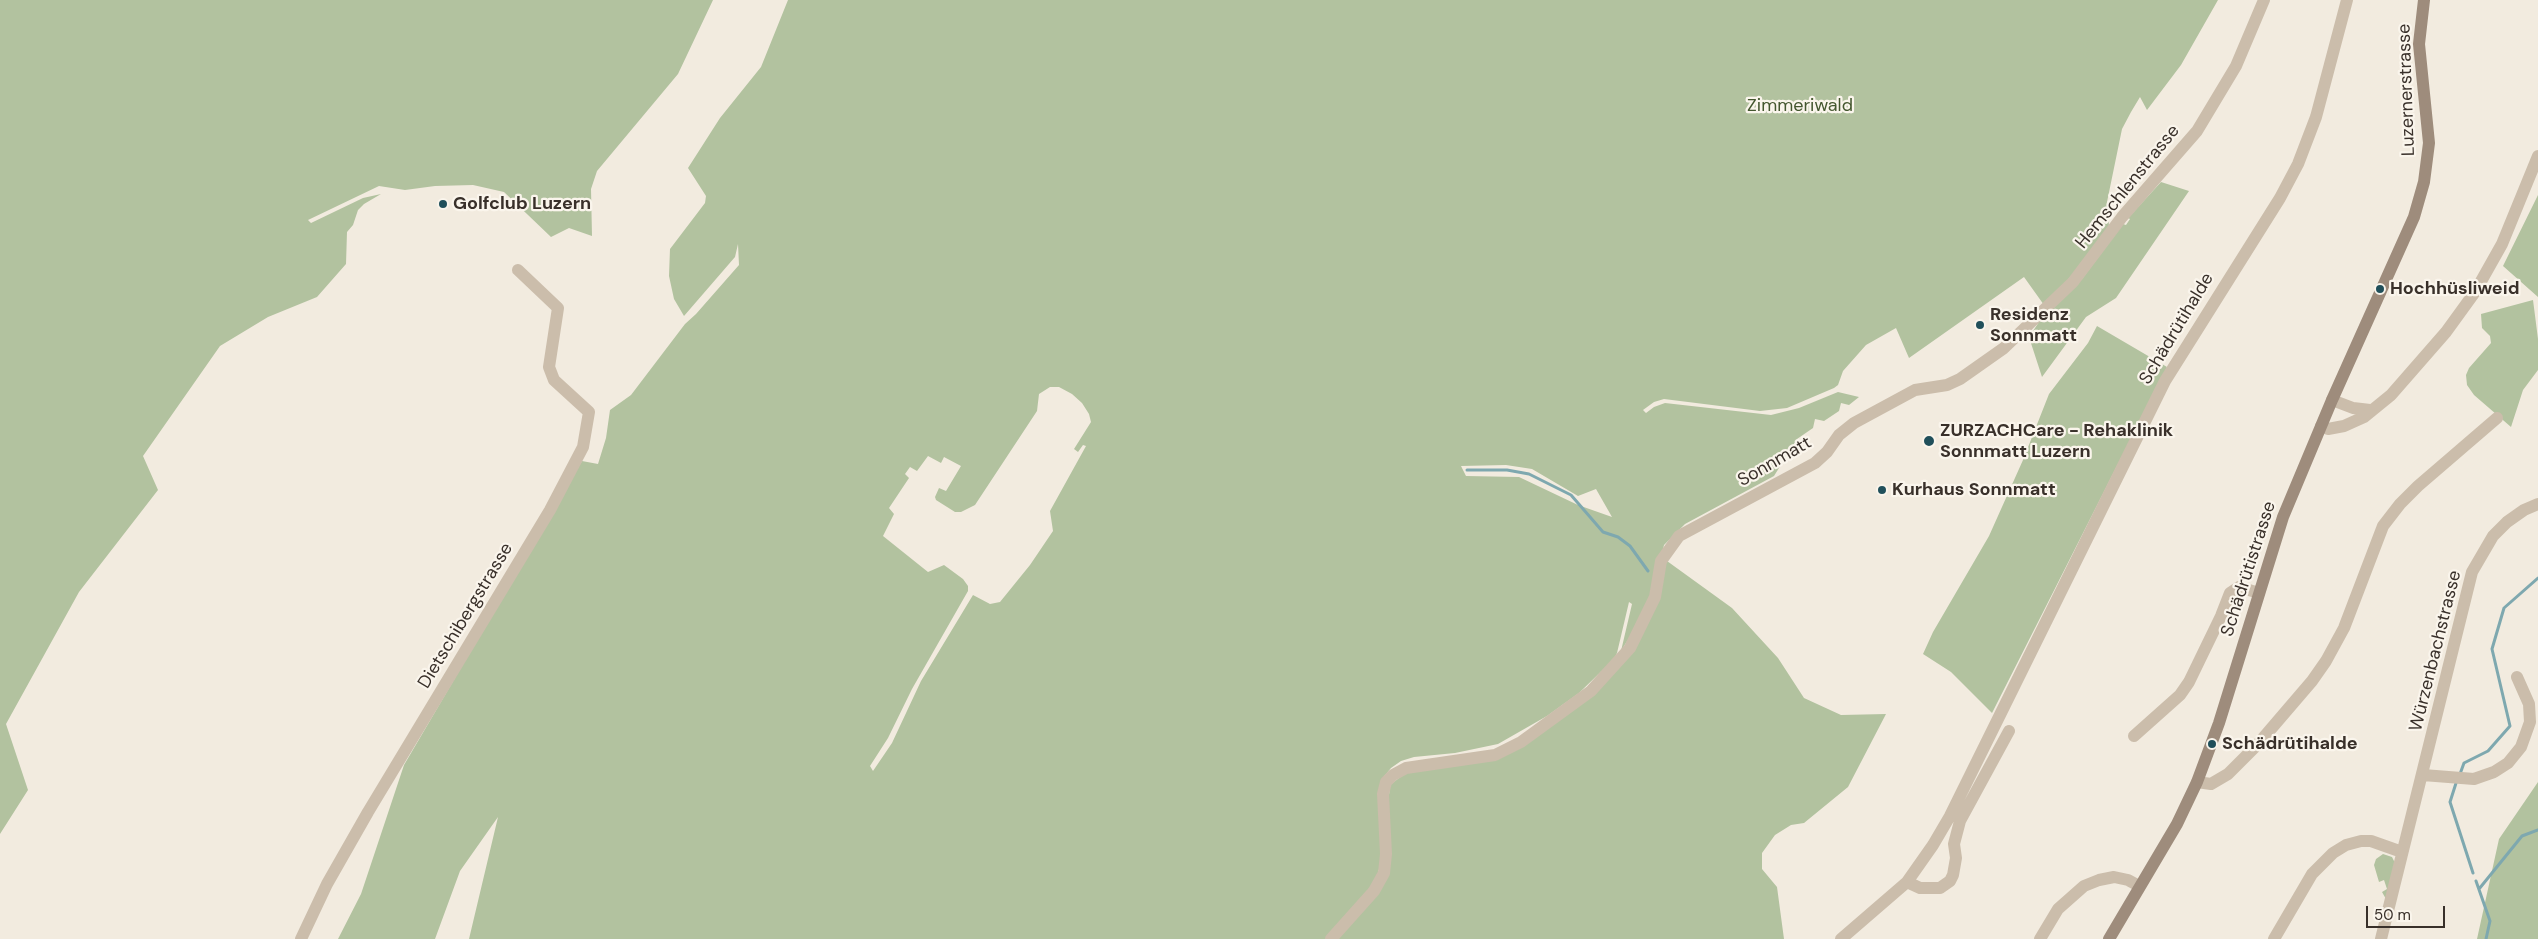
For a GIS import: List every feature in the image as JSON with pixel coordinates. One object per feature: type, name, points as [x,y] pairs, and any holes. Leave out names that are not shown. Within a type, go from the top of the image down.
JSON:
[{"type":"main road","name":"Luzernerstrasse","points":[[2417,207],[2427,166],[2429,143],[2419,44],[2424,0]]},
{"type":"main road","name":"Schädrütistrasse","points":[[2109,939],[2177,824],[2197,782],[2219,723],[2283,516],[2417,207]]},
{"type":"street","name":"Hemschlenstrasse","points":[[1979,367],[2018,336],[2073,282],[2122,217],[2183,150],[2215,103],[2236,66],[2264,0]]},
{"type":"street","name":"Schädrütihalde","points":[[1841,939],[1907,882],[1933,845],[1950,816],[2165,381],[2283,193],[2298,164],[2316,118],[2347,0]]},
{"type":"street","points":[[2321,426],[2328,429],[2344,426],[2364,417],[2370,410],[2391,395],[2446,332],[2474,292],[2509,228],[2538,156]]},
{"type":"street","name":"Dietschibergstrasse","points":[[301,939],[327,884],[368,812],[550,510],[583,447],[590,412],[554,380],[549,367],[558,308],[518,270]]},
{"type":"street","name":"Sonnmatt","points":[[1331,939],[1374,891],[1384,874],[1386,854],[1383,794],[1386,782],[1393,775],[1406,768],[1495,755],[1521,742],[1591,691],[1618,663],[1638,636],[1656,597],[1661,561],[1667,550],[1679,536],[1814,463],[1827,452],[1839,435],[1854,423],[1915,390],[1947,385],[1979,367]]},
{"type":"street","points":[[2332,400],[2353,408],[2370,410]]},
{"type":"street","points":[[2197,782],[2211,784],[2228,774],[2258,744],[2312,681],[2326,661],[2344,628],[2383,526],[2400,504],[2418,486],[2497,418]]},
{"type":"street","name":"Würzenbachstrasse","points":[[2381,939],[2472,572],[2493,536],[2507,522],[2524,510],[2538,504]]},
{"type":"street","points":[[2134,736],[2180,695],[2189,682],[2230,593],[2236,588],[2243,587],[2259,593]]},
{"type":"street","points":[[2423,775],[2474,779],[2494,772],[2508,763],[2521,747],[2530,722],[2529,704],[2517,677]]},
{"type":"street","points":[[1907,882],[1920,888],[1940,888],[1950,881],[1956,858],[1954,844],[1960,821],[2009,730]]},
{"type":"street","points":[[2274,939],[2312,874],[2333,853],[2346,845],[2361,840],[2371,841],[2402,852]]},
{"type":"street","points":[[2040,939],[2058,909],[2084,886],[2114,877],[2128,880],[2140,886]]},
{"type":"green space","points":[[0,0],[713,0],[678,74],[597,171],[591,189],[592,236],[569,228],[551,237],[504,192],[473,185],[435,186],[405,190],[379,186],[308,220],[311,223],[363,198],[381,194],[358,210],[353,225],[347,232],[346,264],[317,297],[268,317],[220,346],[143,456],[158,490],[79,592],[6,724],[28,790],[0,834]]},
{"type":"green space","name":"Zimmeriwald","points":[[788,0],[2218,0],[2181,65],[2147,110],[2140,97],[2131,112],[2122,129],[2107,202],[2109,226],[2091,255],[2044,305],[2024,277],[1909,358],[1896,328],[1866,345],[1843,371],[1838,385],[1834,388],[1787,408],[1760,411],[1664,399],[1654,402],[1643,410],[1646,413],[1654,407],[1665,403],[1771,415],[1799,408],[1838,392],[1859,397],[1849,405],[1841,403],[1839,411],[1824,421],[1815,419],[1813,428],[1797,439],[1774,476],[1685,524],[1664,545],[1651,603],[1621,651],[1632,604],[1629,602],[1614,659],[1579,693],[1547,716],[1498,744],[1455,753],[1414,757],[1401,761],[1391,768],[1382,779],[1382,858],[1376,880],[1328,939],[469,939],[498,817],[460,871],[435,939],[338,939],[361,894],[404,765],[582,461],[598,464],[606,438],[610,410],[631,395],[685,324],[739,265],[738,244],[735,257],[684,316],[674,299],[669,276],[670,249],[705,203],[706,196],[688,168],[720,118],[761,67]],"holes":[[[1050,387],[1059,387],[1072,394],[1082,403],[1089,414],[1091,422],[1074,449],[1078,452],[1083,445],[1086,446],[1050,511],[1053,531],[1030,565],[1000,602],[990,604],[973,595],[921,681],[892,743],[873,771],[870,766],[888,738],[912,689],[968,591],[968,586],[963,579],[944,565],[928,572],[883,536],[894,514],[889,508],[909,478],[905,474],[910,467],[917,471],[928,456],[941,463],[944,457],[961,466],[946,491],[939,488],[935,497],[936,500],[955,512],[961,512],[975,505],[1037,411],[1039,394]],[[1506,465],[1532,469],[1578,496],[1596,489],[1612,517],[1578,505],[1519,477],[1466,476],[1461,466]]]},
{"type":"green space","points":[[2161,182],[2189,191],[2116,298],[2086,317],[2042,377],[2029,337],[2039,322],[2082,279],[2123,224],[2126,225],[2130,219],[2128,218]]},
{"type":"green space","points":[[2538,195],[2538,297],[2503,266]]},
{"type":"green space","points":[[2533,300],[2538,339],[2538,370],[2523,390],[2511,427],[2474,395],[2467,385],[2466,375],[2469,368],[2491,343],[2490,336],[2482,328],[2481,314]]},
{"type":"green space","points":[[2097,326],[2167,367],[1992,713],[1951,672],[1923,654],[1933,632],[1989,536],[2023,460],[2049,394],[2088,343]]},
{"type":"green space","points":[[1667,561],[1732,608],[1778,658],[1804,698],[1841,715],[1886,714],[1848,787],[1804,823],[1791,825],[1775,835],[1762,853],[1762,869],[1777,887],[1784,939],[1337,939],[1379,893],[1390,785],[1408,771],[1520,746],[1626,660]]},
{"type":"green space","points":[[2538,782],[2538,939],[2477,939],[2499,839]]},
{"type":"green space","points":[[2383,854],[2392,857],[2395,863],[2386,899],[2382,892],[2387,889],[2384,880],[2379,882],[2374,865],[2376,859]]},
{"type":"waterway","points":[[1467,470],[1507,470],[1529,474],[1571,495],[1603,532],[1618,537],[1630,546],[1648,571]]},
{"type":"waterway","points":[[2460,774],[2464,763],[2488,751],[2510,726],[2492,649],[2504,608],[2538,578]]},
{"type":"waterway","points":[[2457,780],[2450,802],[2473,873]]},
{"type":"waterway","points":[[2479,889],[2522,836],[2538,830]]},
{"type":"waterway","points":[[2476,881],[2490,921],[2486,939]]},
{"type":"place","name":"Golfclub Luzern","points":[[443,204]]},
{"type":"place","name":"Hochhüsliweid","points":[[2380,289]]},
{"type":"place","name":"Residenz Sonnmatt","points":[[1980,325]]},
{"type":"place","name":"ZURZACHCare - Rehaklinik Sonnmatt Luzern","points":[[1929,441]]},
{"type":"place","name":"Kurhaus Sonnmatt","points":[[1882,490]]},
{"type":"place","name":"Schädrütihalde","points":[[2212,744]]}]
